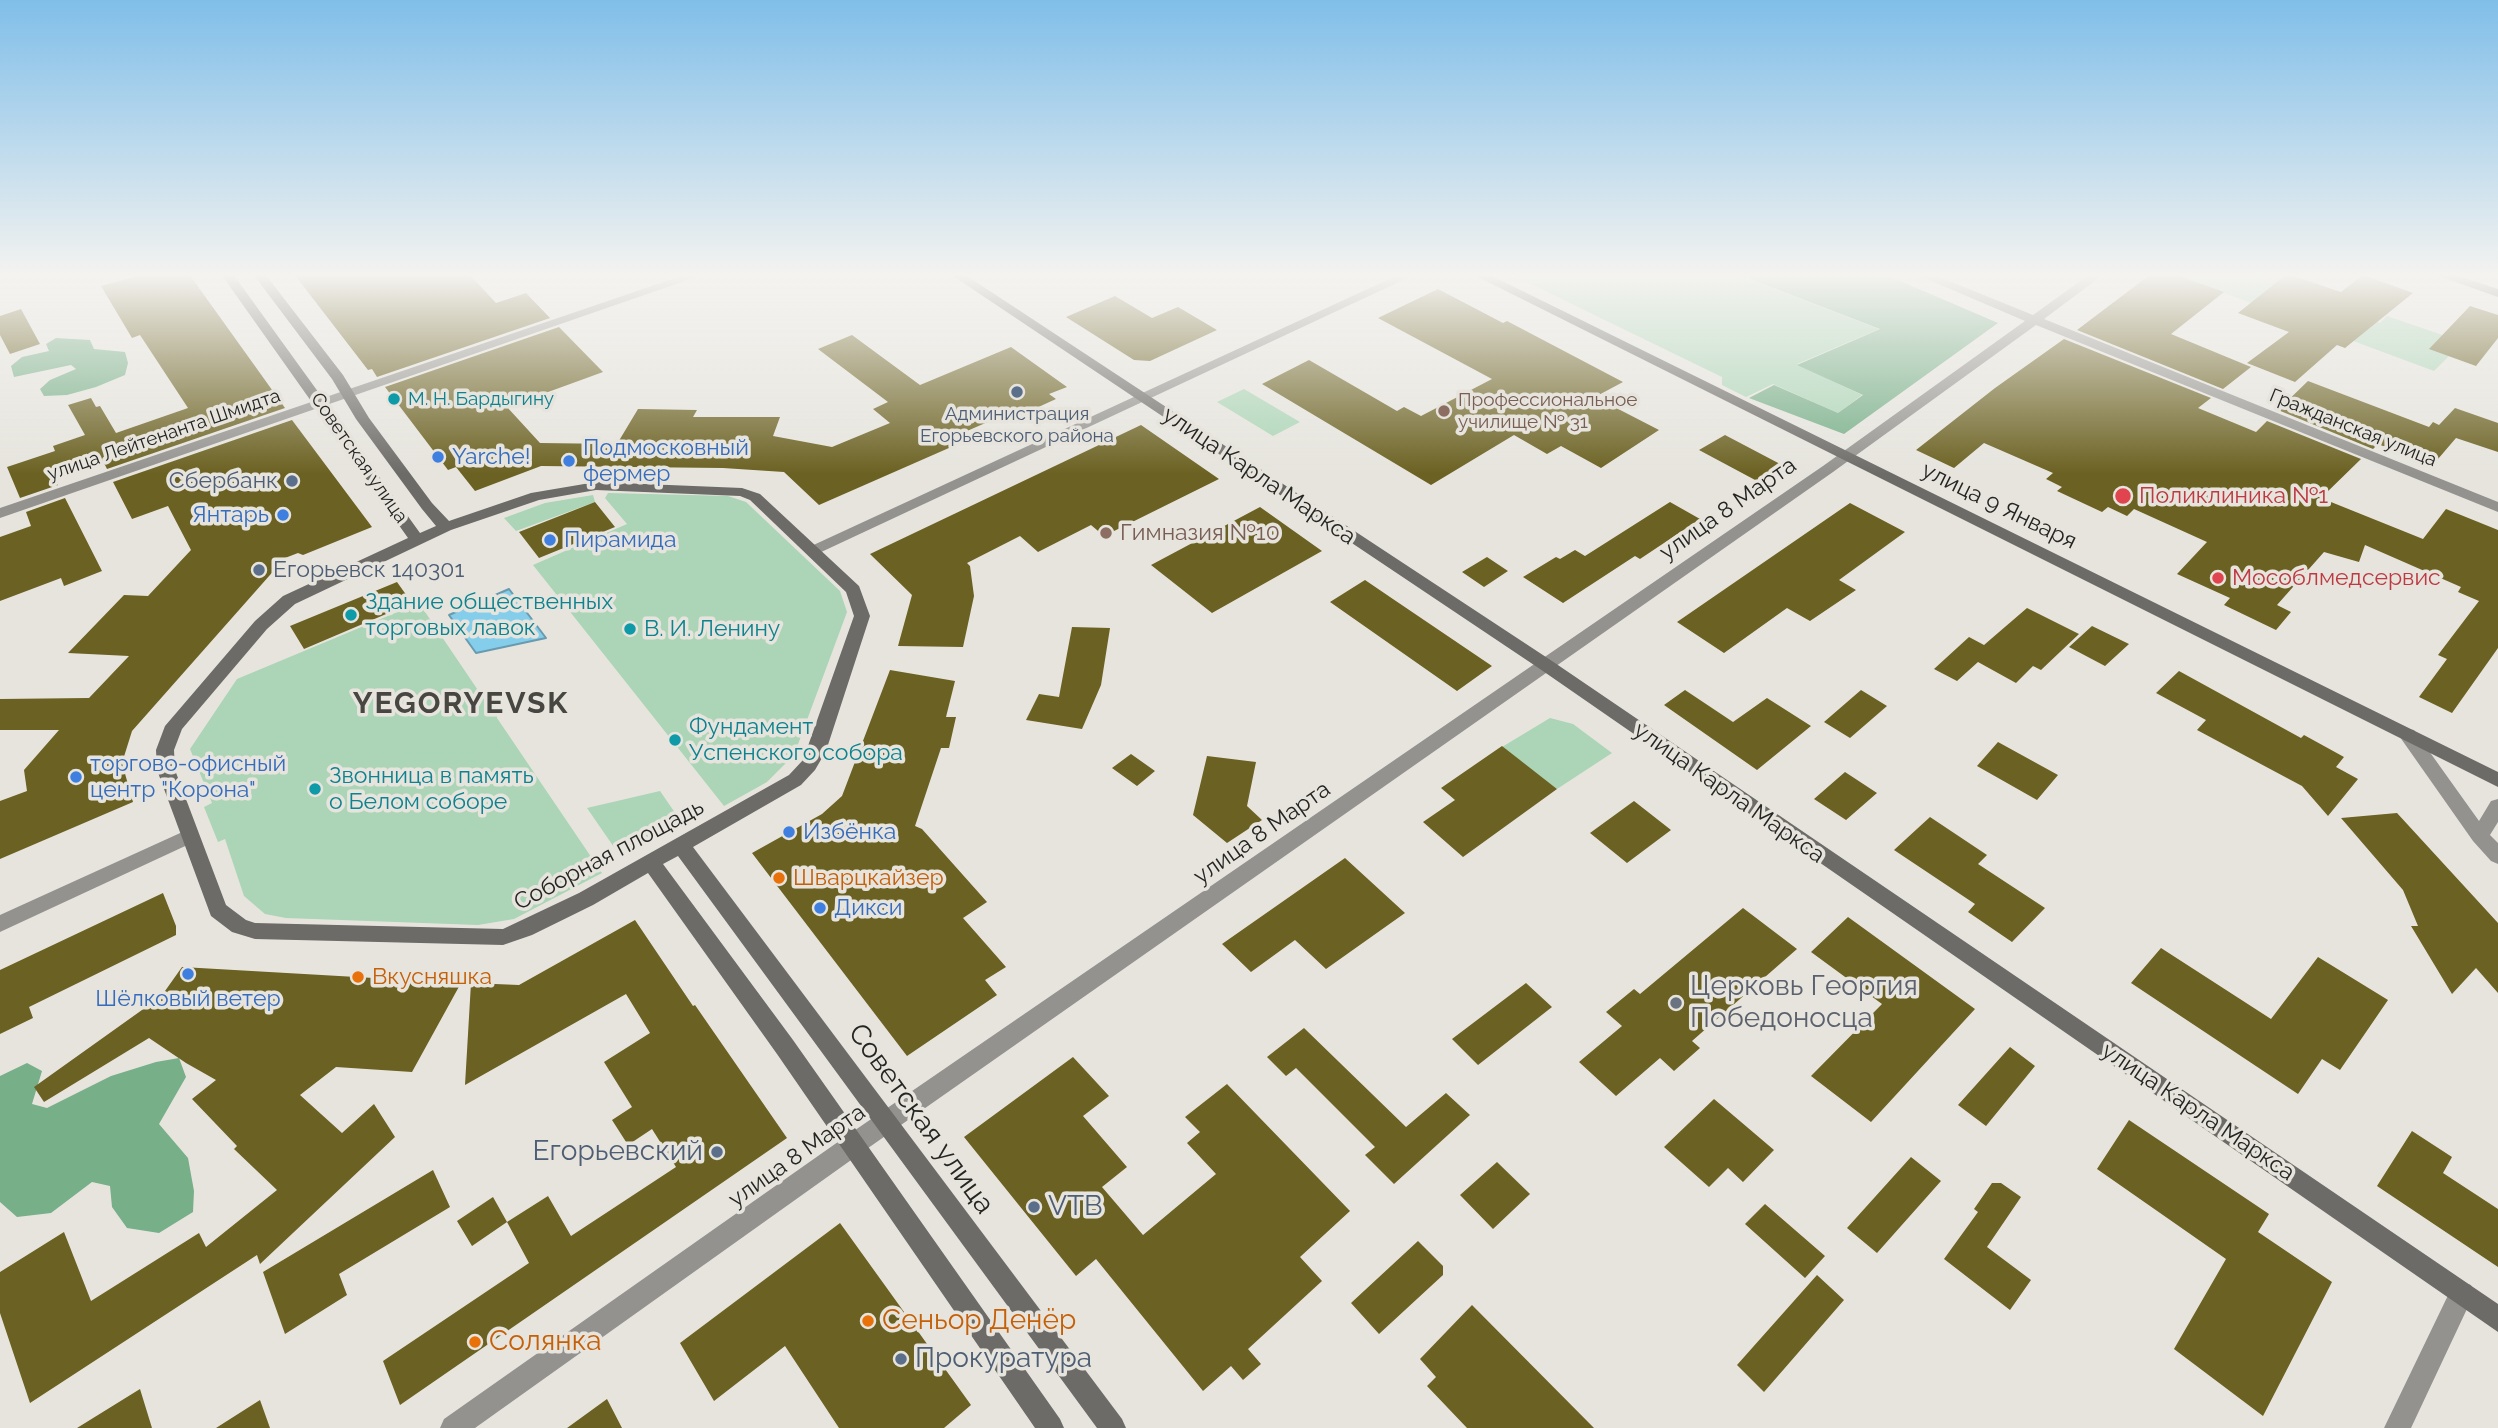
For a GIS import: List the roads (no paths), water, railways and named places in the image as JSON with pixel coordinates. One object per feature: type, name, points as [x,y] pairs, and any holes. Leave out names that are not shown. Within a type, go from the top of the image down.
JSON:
[{"type":"main road","name":"Советская улица","points":[[275,341],[417,540]]},
{"type":"main road","name":"Советская улица","points":[[308,341],[363,419],[446,527]]},
{"type":"main road","name":"улица Карла Маркса","points":[[1056,341],[1546,665],[2498,1319]]},
{"type":"main road","name":"улица 9 Января","points":[[1612,341],[2498,780]]},
{"type":"main road","name":"Соборная площадь","points":[[596,486],[731,489],[755,498],[853,590],[862,616],[817,751],[795,780],[586,899],[503,937],[255,931],[239,926],[218,910],[166,770],[165,750],[174,726],[261,625],[282,605],[307,590],[446,527],[481,513],[567,489],[596,486]]},
{"type":"main road","name":"Советская улица","points":[[681,845],[1112,1428]]},
{"type":"main road","points":[[651,862],[1051,1428]]},
{"type":"street","name":"улица Лейтенанта Шмидта","points":[[0,513],[502,341]]},
{"type":"street","points":[[812,551],[1266,341]]},
{"type":"street","name":"улица 8 Марта","points":[[453,1428],[853,1145],[1845,457],[2005,341]]},
{"type":"street","name":"Гражданская улица","points":[[2084,341],[2498,507]]},
{"type":"street","points":[[2408,735],[2498,856]]},
{"type":"street","points":[[2480,835],[2498,806]]},
{"type":"street","points":[[0,924],[189,835]]},
{"type":"street","points":[[2397,1428],[2462,1294]]},
{"type":"water","points":[[509,589],[546,638],[476,653],[449,615]]},
{"type":"place","name":"Администрация Егорьевского района","points":[[1017,392]]},
{"type":"place","name":"М. Н. Бардыгину","points":[[394,399]]},
{"type":"place","name":"Профессиональное училище № 31","points":[[1444,411]]},
{"type":"place","name":"Yarche!","points":[[438,457]]},
{"type":"place","name":"Подмосковный фермер","points":[[569,461]]},
{"type":"place","name":"Сбербанк","points":[[292,481]]},
{"type":"place","name":"Поликлиника №1","points":[[2123,496]]},
{"type":"place","name":"Янтарь","points":[[283,515]]},
{"type":"place","name":"Гимназия №10","points":[[1106,533]]},
{"type":"place","name":"Пирамида","points":[[550,540]]},
{"type":"place","name":"Егорьевск 140301","points":[[259,570]]},
{"type":"place","name":"Мособлмедсервис","points":[[2218,578]]},
{"type":"place","name":"Здание общественных торговых лавок","points":[[351,615]]},
{"type":"place","name":"В. И. Ленину","points":[[630,629]]},
{"type":"place","name":"Фундамент Успенского собора","points":[[675,740]]},
{"type":"place","name":"торгово-офисный центр \"Корона\"","points":[[76,777]]},
{"type":"place","name":"Звонница в память о Белом соборе","points":[[315,789]]},
{"type":"place","name":"Избёнка","points":[[789,832]]},
{"type":"place","name":"Шварцкайзер","points":[[779,878]]},
{"type":"place","name":"Дикси","points":[[820,908]]},
{"type":"place","name":"Шёлковый ветер","points":[[188,974]]},
{"type":"place","name":"Вкусняшка","points":[[358,977]]},
{"type":"place","name":"Церковь Георгия Победоносца","points":[[1676,1003]]},
{"type":"place","name":"Егорьевский","points":[[717,1152]]},
{"type":"place","name":"VTB","points":[[1034,1207]]},
{"type":"place","name":"Сеньор Денёр","points":[[868,1321]]},
{"type":"place","name":"Солянка","points":[[475,1342]]},
{"type":"place","name":"Прокуратура","points":[[901,1359]]},
{"type":"district","name":"YEGORYEVSK","points":[[461,704]]}]
